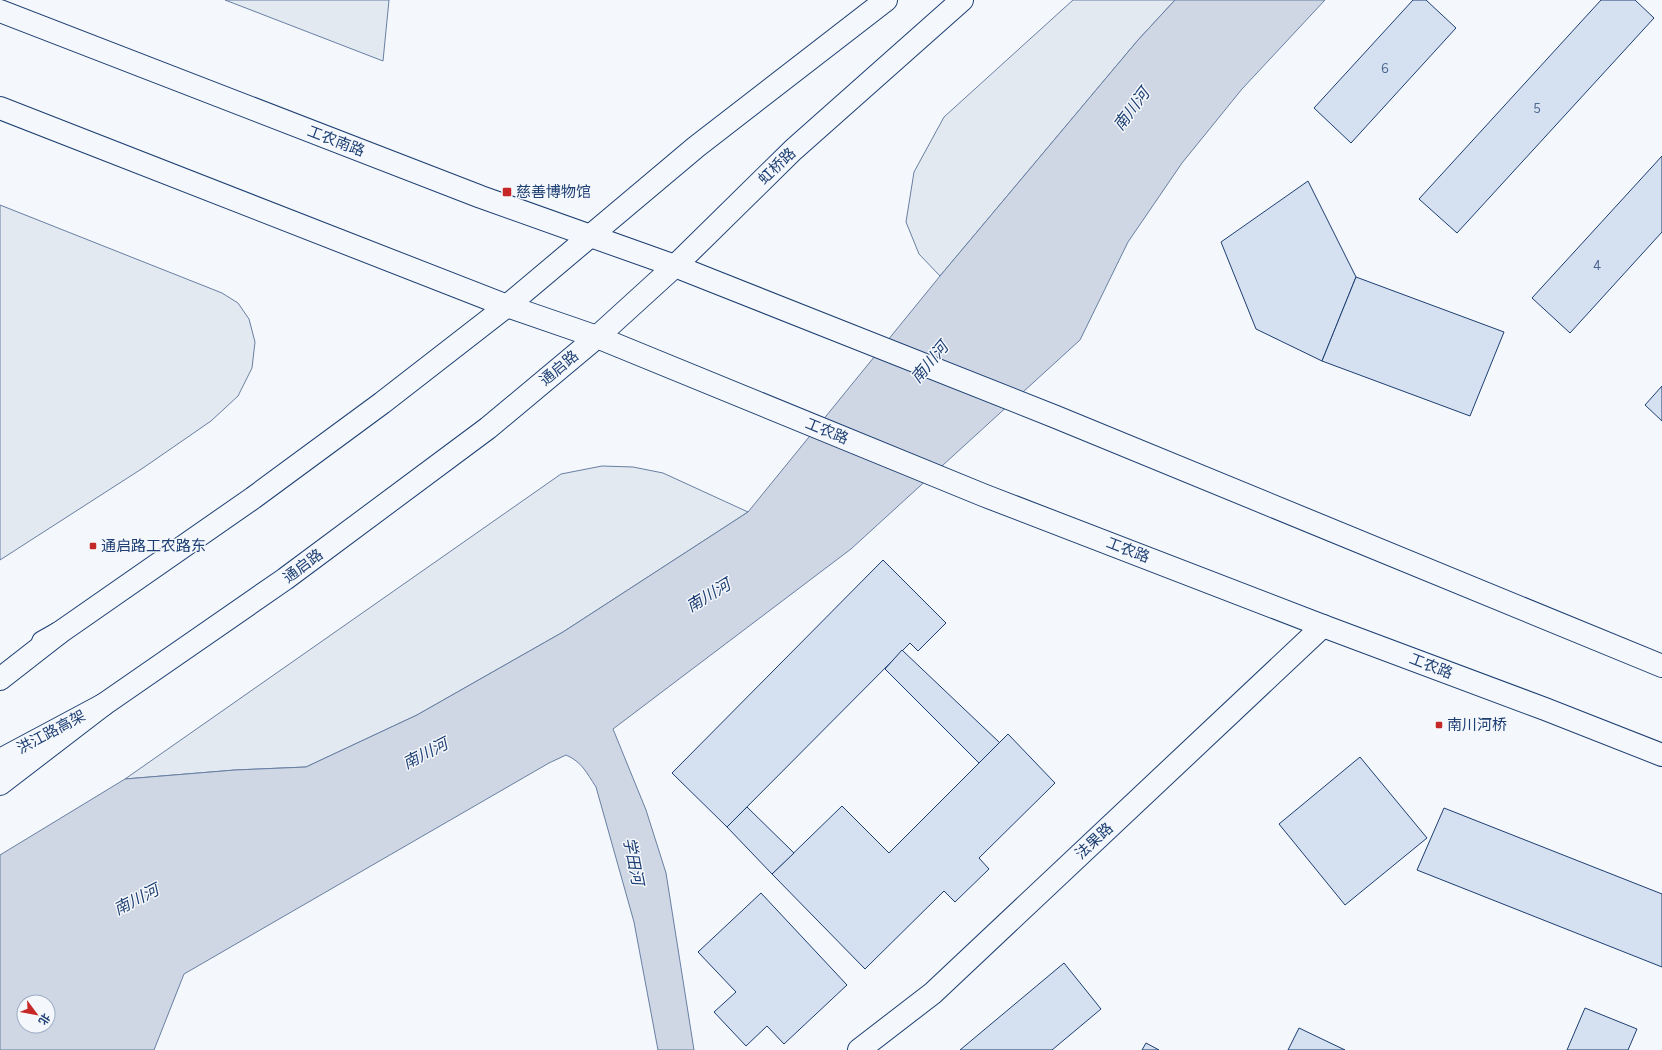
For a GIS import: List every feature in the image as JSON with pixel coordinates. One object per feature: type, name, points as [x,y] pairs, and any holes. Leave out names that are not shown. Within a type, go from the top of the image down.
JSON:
[{"type":"main road","points":[[0,679],[59,634],[253,498],[382,403],[508,306],[696,147],[886,0]]},
{"type":"main road","name":"虹桥路","points":[[597,337],[675,266],[793,150],[962,0]]},
{"type":"main road","name":"工农南路","points":[[0,11],[447,184],[675,266]]},
{"type":"main road","points":[[0,108],[508,306],[597,337]]},
{"type":"main road","points":[[675,266],[1056,417],[1662,666]]},
{"type":"main road","name":"工农路","points":[[597,337],[983,495],[1662,755]]},
{"type":"main road","name":"通启路","points":[[0,784],[103,705],[285,580],[488,428],[597,337]]},
{"type":"main road","name":"法果路","points":[[859,1050],[933,993],[1323,626]]},
{"type":"main road","points":[[0,666],[59,634]]},
{"type":"main road","name":"洪江路高架","points":[[0,760],[103,705]]},
{"type":"shaded area","points":[[225,0],[389,0],[383,61]]},
{"type":"shaded area","points":[[1073,0],[1175,0],[1138,40],[940,276],[919,254],[906,222],[914,172],[944,117]]},
{"type":"shaded area","points":[[0,205],[222,293],[238,303],[249,319],[255,342],[252,368],[238,396],[211,421],[143,468],[0,560]]},
{"type":"shaded area","points":[[602,466],[633,467],[663,473],[748,512],[563,632],[417,715],[306,767],[235,770],[125,779],[561,474]]},
{"type":"water","points":[[1175,0],[1325,0],[1242,89],[1182,163],[1128,242],[1080,340],[851,549],[613,729],[646,810],[666,873],[694,1050],[658,1050],[634,922],[596,787],[580,764],[566,755],[549,763],[184,974],[154,1050],[0,1050],[0,855],[125,779],[235,770],[306,767],[417,715],[563,632],[748,512],[940,276],[1138,40]]},
{"type":"building","points":[[1413,0],[1426,0],[1456,28],[1351,143],[1314,108]]},
{"type":"building","points":[[1601,0],[1635,0],[1654,18],[1457,233],[1419,199]]},
{"type":"building","points":[[1662,156],[1662,232],[1570,333],[1532,298]]},
{"type":"building","points":[[1308,181],[1356,277],[1322,361],[1256,329],[1221,242]]},
{"type":"building","points":[[1356,277],[1504,332],[1470,416],[1322,361]]},
{"type":"building","points":[[1662,386],[1662,421],[1645,405]]},
{"type":"building","points":[[883,560],[946,623],[918,651],[910,643],[727,827],[672,773]]},
{"type":"building","points":[[902,650],[1000,743],[979,763],[885,669]]},
{"type":"building","points":[[1008,734],[1055,783],[979,858],[989,869],[955,902],[944,891],[865,969],[772,874],[842,806],[889,853]]},
{"type":"building","points":[[1360,757],[1427,838],[1345,905],[1279,824]]},
{"type":"building","points":[[747,807],[794,853],[772,874],[727,827]]},
{"type":"building","points":[[1444,808],[1662,894],[1662,967],[1417,870]]},
{"type":"building","points":[[761,893],[847,985],[784,1044],[767,1026],[746,1046],[714,1012],[736,992],[698,952]]},
{"type":"building","points":[[1064,963],[1101,1009],[1052,1050],[960,1050]]},
{"type":"building","points":[[1585,1008],[1637,1029],[1628,1050],[1567,1050]]},
{"type":"building","points":[[1299,1028],[1345,1050],[1288,1050]]},
{"type":"building","points":[[1146,1043],[1159,1050],[1142,1050]]},
{"type":"place","name":"慈善博物馆","points":[[507,192]]},
{"type":"place","name":"通启路工农路东","points":[[93,546]]},
{"type":"place","name":"南川河桥","points":[[1439,725]]},
{"type":"water label","name":"南川河","points":[[1131,109]]},
{"type":"water label","name":"南川河","points":[[929,362]]},
{"type":"water label","name":"南川河","points":[[708,595]]},
{"type":"water label","name":"南川河","points":[[425,753]]},
{"type":"water label","name":"学田河","points":[[634,861]]},
{"type":"water label","name":"南川河","points":[[136,899]]}]
